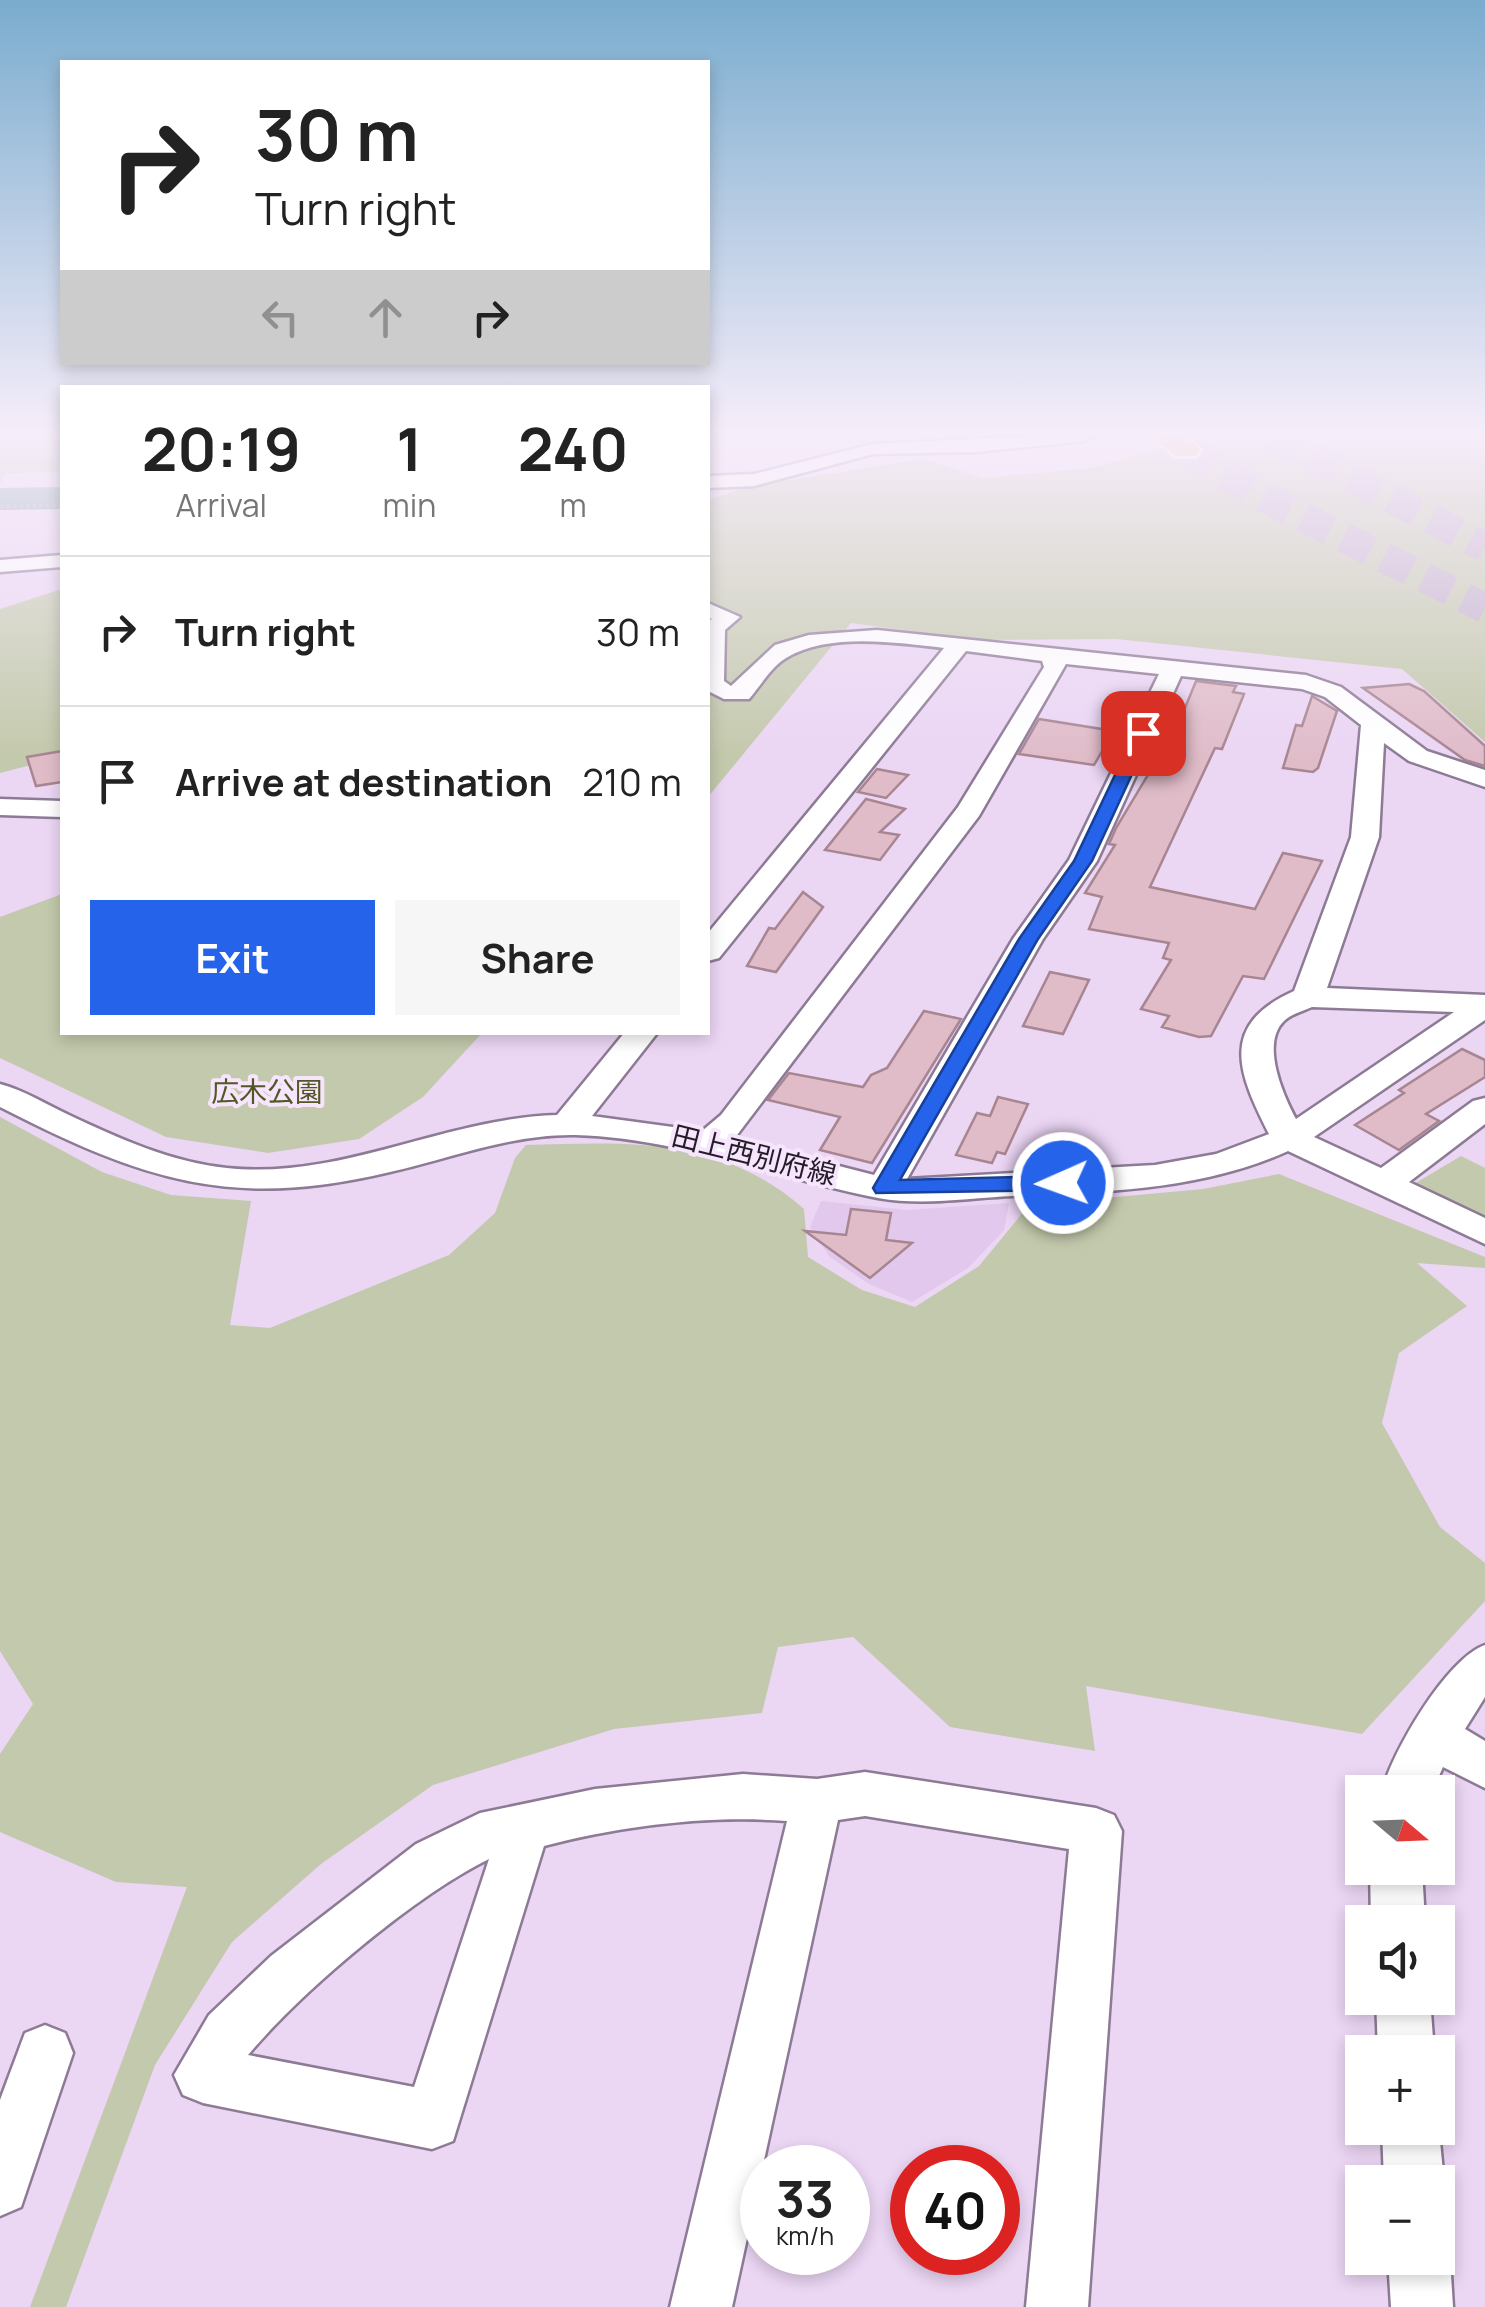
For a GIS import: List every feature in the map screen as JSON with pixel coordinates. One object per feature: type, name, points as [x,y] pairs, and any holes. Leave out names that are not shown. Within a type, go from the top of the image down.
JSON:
[{"type":"street","points":[[0,566],[60,561]]},
{"type":"street","points":[[710,611],[729,617],[714,627],[712,638],[712,683],[724,692],[742,694],[768,659],[807,642],[865,638],[960,643],[1306,682],[1333,692],[1418,756],[1485,780]]},
{"type":"street","points":[[710,950],[960,643]]},
{"type":"street","points":[[713,1140],[732,1122],[970,810],[1056,667],[1051,656]]},
{"type":"street","points":[[884,1188],[1028,939],[1083,861],[1173,669]]},
{"type":"street","points":[[1308,997],[1365,836],[1373,724]]},
{"type":"street","points":[[0,807],[60,810]]},
{"type":"street","points":[[1485,1005],[1308,997],[1274,1012],[1262,1028],[1258,1080],[1288,1138],[1485,1232]]},
{"type":"street","name":"田上西別府線","points":[[0,1094],[121,1155],[186,1175],[246,1182],[311,1178],[500,1132],[568,1124],[636,1126],[713,1140],[884,1188],[1063,1183],[1217,1164],[1288,1138],[1485,1005]]},
{"type":"street","points":[[568,1124],[640,1035]]},
{"type":"street","points":[[1384,1183],[1485,1108]]},
{"type":"street","points":[[1411,1775],[1473,1675],[1485,1664]]},
{"type":"street","points":[[1435,1736],[1485,1766]]},
{"type":"street","points":[[524,1830],[432,2120],[203,2075],[229,2034],[290,1974],[434,1860],[498,1829],[524,1830],[596,1811],[743,1796],[817,1801],[865,1794],[1096,1831],[1056,2307]]},
{"type":"street","points":[[702,2307],[817,1801]]},
{"type":"street","points":[[6,2151],[46,2052]]},
{"type":"street","points":[[1420,2275],[1422,2307]]},
{"type":"shaded area","points":[[821,1201],[907,1210],[1009,1203],[1004,1230],[968,1268],[912,1302],[869,1284],[830,1257],[810,1227]]},
{"type":"green space","points":[[710,544],[1485,544],[1485,742],[1402,669],[1116,639],[978,640],[851,623],[710,795]]},
{"type":"green space","points":[[60,590],[60,758],[0,773],[0,609]]},
{"type":"green space","name":"広木公園","points":[[60,895],[60,1035],[480,1035],[423,1097],[359,1139],[268,1153],[166,1137],[0,1058],[0,917]]},
{"type":"green space","points":[[0,1117],[102,1172],[171,1195],[251,1201],[230,1325],[270,1328],[449,1255],[495,1213],[515,1158],[526,1145],[602,1143],[673,1148],[740,1168],[773,1185],[804,1209],[808,1257],[862,1290],[915,1307],[979,1266],[1029,1205],[1203,1189],[1279,1174],[1485,1257],[1485,1268],[1417,1263],[1467,1306],[1399,1353],[1382,1423],[1440,1527],[1485,1563],[1485,1601],[1362,1734],[1086,1686],[1095,1751],[950,1727],[853,1637],[778,1647],[762,1713],[614,1729],[433,1785],[321,1864],[232,1942],[155,2065],[66,2307],[30,2307],[187,1887],[116,1882],[0,1832],[0,1754],[33,1704],[0,1651]]},
{"type":"green space","points":[[1461,1156],[1485,1168],[1485,1218],[1414,1184]]},
{"type":"building","points":[[1196,681],[1236,686],[1233,692],[1244,694],[1222,749],[1215,748],[1150,887],[1255,909],[1283,853],[1322,861],[1264,979],[1243,976],[1211,1036],[1199,1037],[1162,1027],[1169,1016],[1141,1009],[1171,960],[1163,958],[1169,943],[1089,929],[1102,897],[1085,893],[1115,845],[1109,844],[1116,828],[1152,768],[1160,769]]},
{"type":"building","points":[[1409,684],[1424,691],[1485,746],[1485,766],[1465,760],[1363,688]]},
{"type":"building","points":[[1312,696],[1337,711],[1318,768],[1313,772],[1283,768],[1296,725],[1302,726]]},
{"type":"building","points":[[1039,719],[1114,731],[1094,765],[1019,754]]},
{"type":"building","points":[[60,751],[60,782],[36,786],[27,757]]},
{"type":"building","points":[[877,769],[908,775],[886,798],[858,792]]},
{"type":"building","points":[[866,799],[905,809],[880,832],[899,835],[880,860],[825,850]]},
{"type":"building","points":[[803,892],[823,907],[776,972],[747,966],[769,928],[775,929]]},
{"type":"building","points":[[1050,972],[1089,980],[1063,1034],[1023,1026]]},
{"type":"building","points":[[924,1011],[961,1019],[872,1163],[820,1150],[840,1117],[768,1100],[789,1073],[863,1087],[871,1075],[887,1068]]},
{"type":"building","points":[[1462,1049],[1485,1060],[1485,1077],[1426,1114],[1439,1121],[1399,1150],[1355,1125],[1404,1093],[1399,1090]]},
{"type":"building","points":[[998,1097],[1028,1104],[1005,1154],[997,1152],[992,1163],[956,1155],[977,1113],[990,1116]]},
{"type":"building","points":[[851,1209],[891,1213],[886,1240],[912,1243],[870,1278],[805,1231],[846,1235]]},
{"type":"tunnel","points":[[1356,544],[1485,608]]},
{"type":"tunnel","points":[[1479,544],[1485,547]]},
{"type":"route","points":[[1063,1183],[884,1188],[1028,939],[1083,861],[1143,733]]}]
